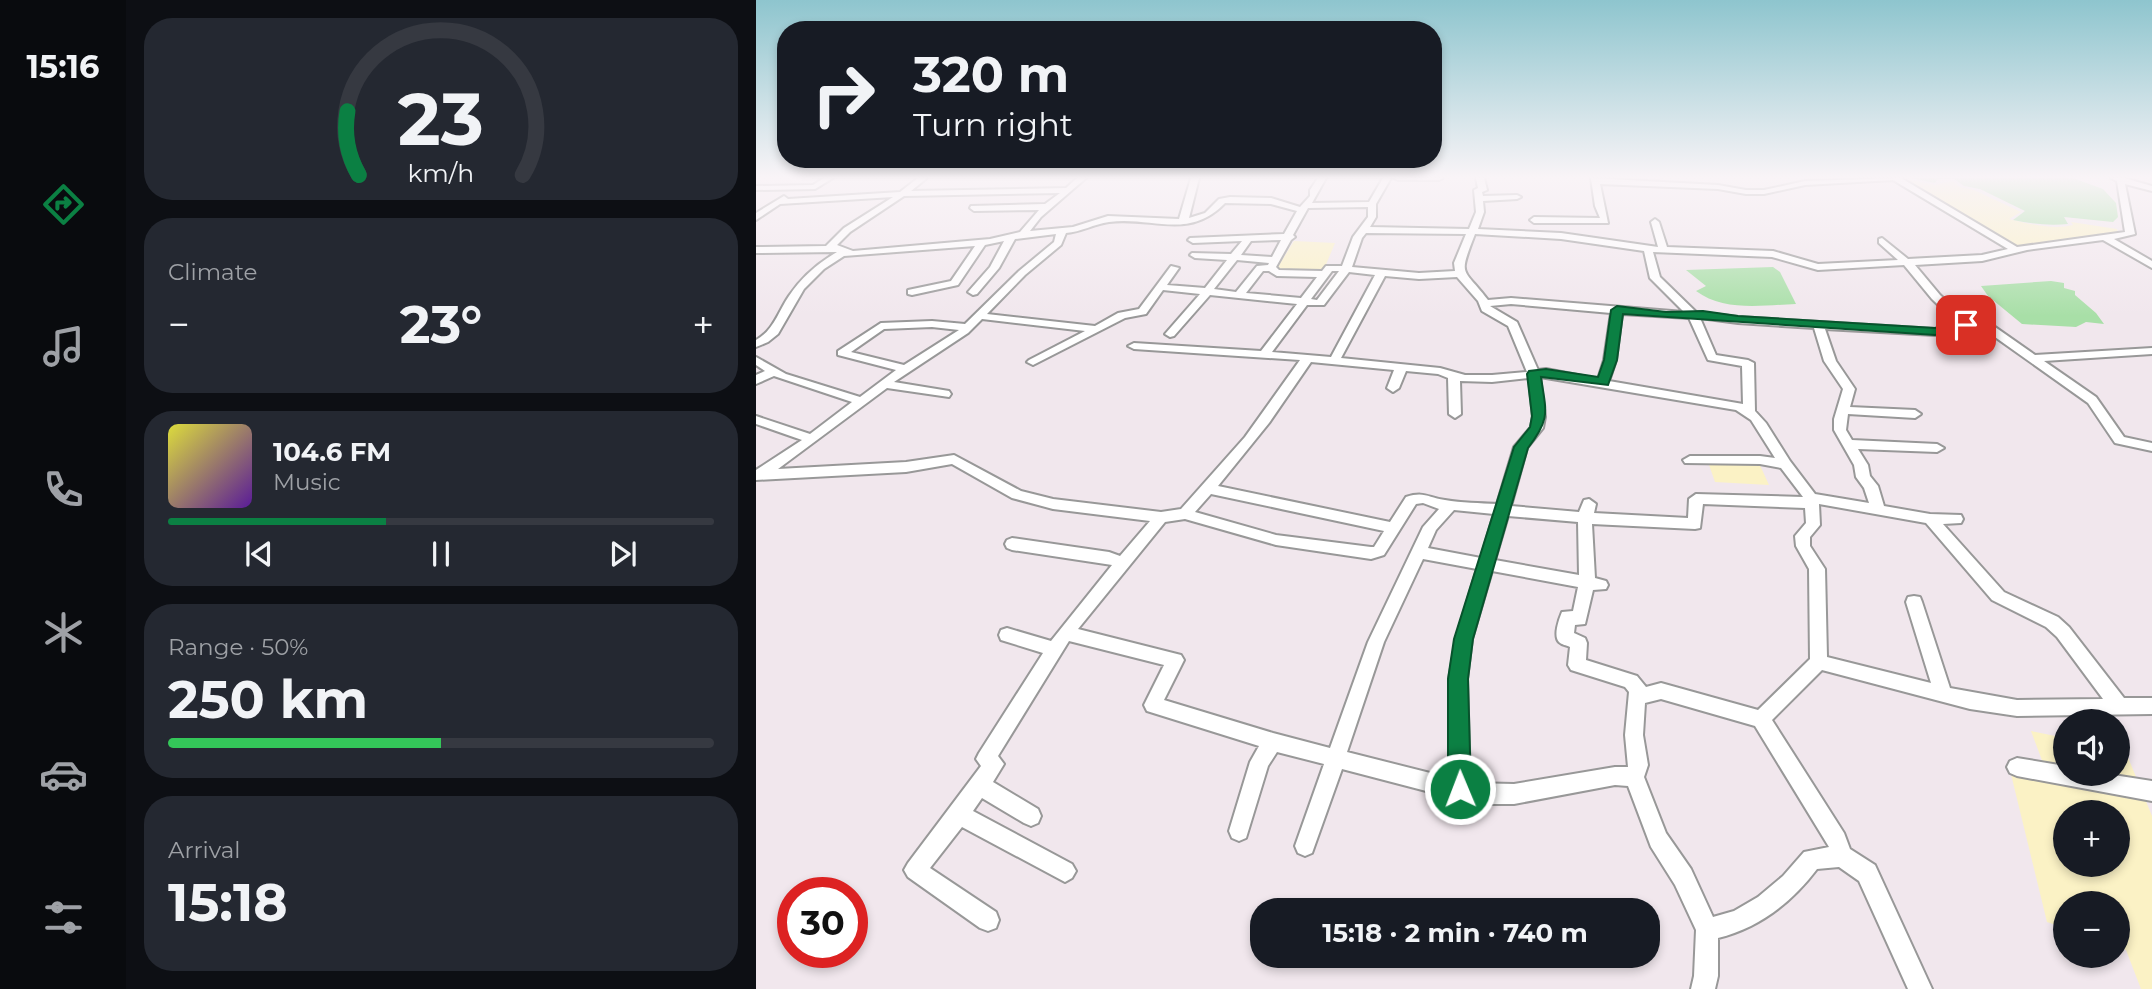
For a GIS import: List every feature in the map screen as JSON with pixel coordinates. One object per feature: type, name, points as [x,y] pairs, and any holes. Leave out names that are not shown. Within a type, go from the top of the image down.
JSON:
[{"type":"street","points":[[829,247],[857,224]]},
{"type":"street","points":[[1023,234],[1032,224]]},
{"type":"street","points":[[756,344],[775,333],[791,299],[805,283],[833,258],[844,253],[884,252],[983,242],[1023,234],[1062,231],[1088,224]]},
{"type":"street","points":[[1239,295],[1260,268],[1273,264],[1296,224]]},
{"type":"street","points":[[1160,287],[1320,303],[1346,269],[1368,224]]},
{"type":"street","points":[[1460,789],[1458,679],[1464,639],[1521,447],[1537,428],[1539,416],[1534,374],[1513,324],[1497,317],[1460,274],[1459,263],[1476,224]]},
{"type":"street","points":[[1561,236],[1564,224]]},
{"type":"street","points":[[1656,224],[1663,248]]},
{"type":"street","points":[[1973,224],[2016,250]]},
{"type":"street","points":[[1364,230],[1473,231],[1561,236],[1648,248],[1773,254],[1818,267],[1937,267],[1940,265],[1937,260],[1982,258],[2016,250],[2130,234],[2128,224]]},
{"type":"street","points":[[758,475],[967,327],[1022,273],[1058,243],[1062,231]]},
{"type":"street","points":[[973,292],[994,268],[1011,237]]},
{"type":"street","points":[[1193,240],[1290,237]]},
{"type":"street","points":[[1170,334],[1209,291],[1249,238]]},
{"type":"street","points":[[2106,238],[2152,265]]},
{"type":"street","points":[[1882,241],[1910,266],[1936,297],[1966,325]]},
{"type":"street","points":[[912,292],[954,283],[983,242]]},
{"type":"street","points":[[759,252],[829,247],[840,248],[844,253]]},
{"type":"street","points":[[1648,248],[1655,278],[1693,315],[1712,358],[1748,363],[1749,413]]},
{"type":"street","points":[[1195,255],[1273,264]]},
{"type":"street","points":[[1273,264],[1277,273],[1324,274]]},
{"type":"street","points":[[1033,362],[1122,315],[1142,312],[1174,268]]},
{"type":"street","points":[[1265,354],[1329,268],[1419,276],[1460,274]]},
{"type":"street","points":[[1334,361],[1381,273]]},
{"type":"street","points":[[1484,304],[1511,301],[1666,315],[1935,332],[1966,325],[1991,329],[2092,400],[2120,440],[2152,447]]},
{"type":"street","points":[[1603,382],[1610,360],[1617,310]]},
{"type":"street","points":[[980,316],[1097,329]]},
{"type":"street","points":[[905,369],[842,353],[881,326],[932,324],[967,327]]},
{"type":"street","points":[[1818,325],[1830,360],[1849,389],[1840,430],[1861,465],[1863,477],[1871,486],[1878,511]]},
{"type":"street","points":[[1134,346],[1265,354],[1440,371],[1454,378],[1501,378],[1546,373],[1740,407],[1762,426],[1785,464],[1811,498],[1813,525],[1802,536],[1803,547],[1817,569],[1819,663],[1761,719]]},
{"type":"street","points":[[2035,358],[2151,352]]},
{"type":"street","points":[[1185,514],[1209,489],[1282,398],[1307,359]]},
{"type":"street","points":[[756,360],[775,371],[861,401]]},
{"type":"street","points":[[1393,388],[1401,368]]},
{"type":"street","points":[[756,380],[775,371]]},
{"type":"street","points":[[1454,378],[1455,414]]},
{"type":"street","points":[[885,384],[945,394]]},
{"type":"street","points":[[1843,410],[1915,414]]},
{"type":"street","points":[[756,421],[812,439]]},
{"type":"street","points":[[1847,444],[1937,448]]},
{"type":"street","points":[[758,475],[906,467],[954,459],[1017,495],[1053,505],[1161,517],[1185,514],[1276,540],[1346,552],[1379,551],[1411,500],[1424,498],[1449,507],[1502,512],[1587,511],[1695,524],[1696,499],[1805,503],[1811,498]]},
{"type":"street","points":[[1690,460],[1760,460],[1785,464]]},
{"type":"street","points":[[1209,489],[1395,528]]},
{"type":"street","points":[[1811,498],[1930,519],[1956,519]]},
{"type":"street","points":[[1305,846],[1376,642],[1430,527],[1449,507]]},
{"type":"street","points":[[1587,511],[1594,583],[1579,619],[1568,617],[1565,637],[1580,643],[1577,665],[1631,681],[1642,695]]},
{"type":"street","points":[[988,920],[915,870],[994,764],[986,759],[1065,632],[1161,517]]},
{"type":"street","points":[[1930,519],[1998,596],[2052,622],[2063,632],[2118,705]]},
{"type":"street","points":[[1012,544],[1110,558],[1124,563]]},
{"type":"street","points":[[1418,552],[1594,583]]},
{"type":"street","points":[[1914,602],[1943,694]]},
{"type":"street","points":[[1065,632],[1175,660],[1153,705],[1273,742],[1476,794],[1514,793],[1615,776],[1634,778]]},
{"type":"street","points":[[1007,635],[1055,649]]},
{"type":"street","points":[[1819,663],[1970,701],[2017,708],[2152,706]]},
{"type":"street","points":[[1703,989],[1706,976],[1707,929],[1683,877],[1658,840],[1634,778],[1638,765],[1634,735],[1636,697],[1661,691],[1761,719],[1837,840],[1842,856],[1867,873],[1920,989]]},
{"type":"street","points":[[1239,831],[1260,762],[1273,742]]},
{"type":"street","points":[[2017,766],[2152,791]]},
{"type":"street","points":[[979,785],[1031,816]]},
{"type":"street","points":[[959,814],[1065,871]]},
{"type":"street","points":[[1707,929],[1723,927],[1769,903],[1795,882],[1811,859],[1842,856]]},
{"type":"shaded area","points":[[1975,224],[2058,227],[2085,224],[2117,229],[2118,232],[2063,239],[2012,251]]},
{"type":"shaded area","points":[[1294,241],[1335,243],[1322,274],[1274,273]]},
{"type":"shaded area","points":[[1773,267],[1780,272],[1796,304],[1744,306],[1719,302],[1696,291],[1706,286],[1686,270]]},
{"type":"shaded area","points":[[2051,281],[2064,283],[2064,288],[2075,291],[2075,295],[2096,313],[2104,324],[2086,322],[2076,327],[2022,324],[1988,296],[1981,286]]},
{"type":"shaded area","points":[[1708,462],[1759,463],[1769,485],[1715,482]]},
{"type":"shaded area","points":[[2031,731],[2053,736],[2053,786],[2130,786],[2130,762],[2152,816],[2152,989],[2141,989],[2130,960],[2130,891],[2053,891],[2053,924],[2047,922],[2009,766],[2048,776]]},
{"type":"route","points":[[1460,789],[1458,679],[1464,639],[1521,447],[1537,428],[1539,416],[1534,374],[1546,373],[1603,382],[1610,360],[1617,310],[1935,332],[1966,325]]}]
